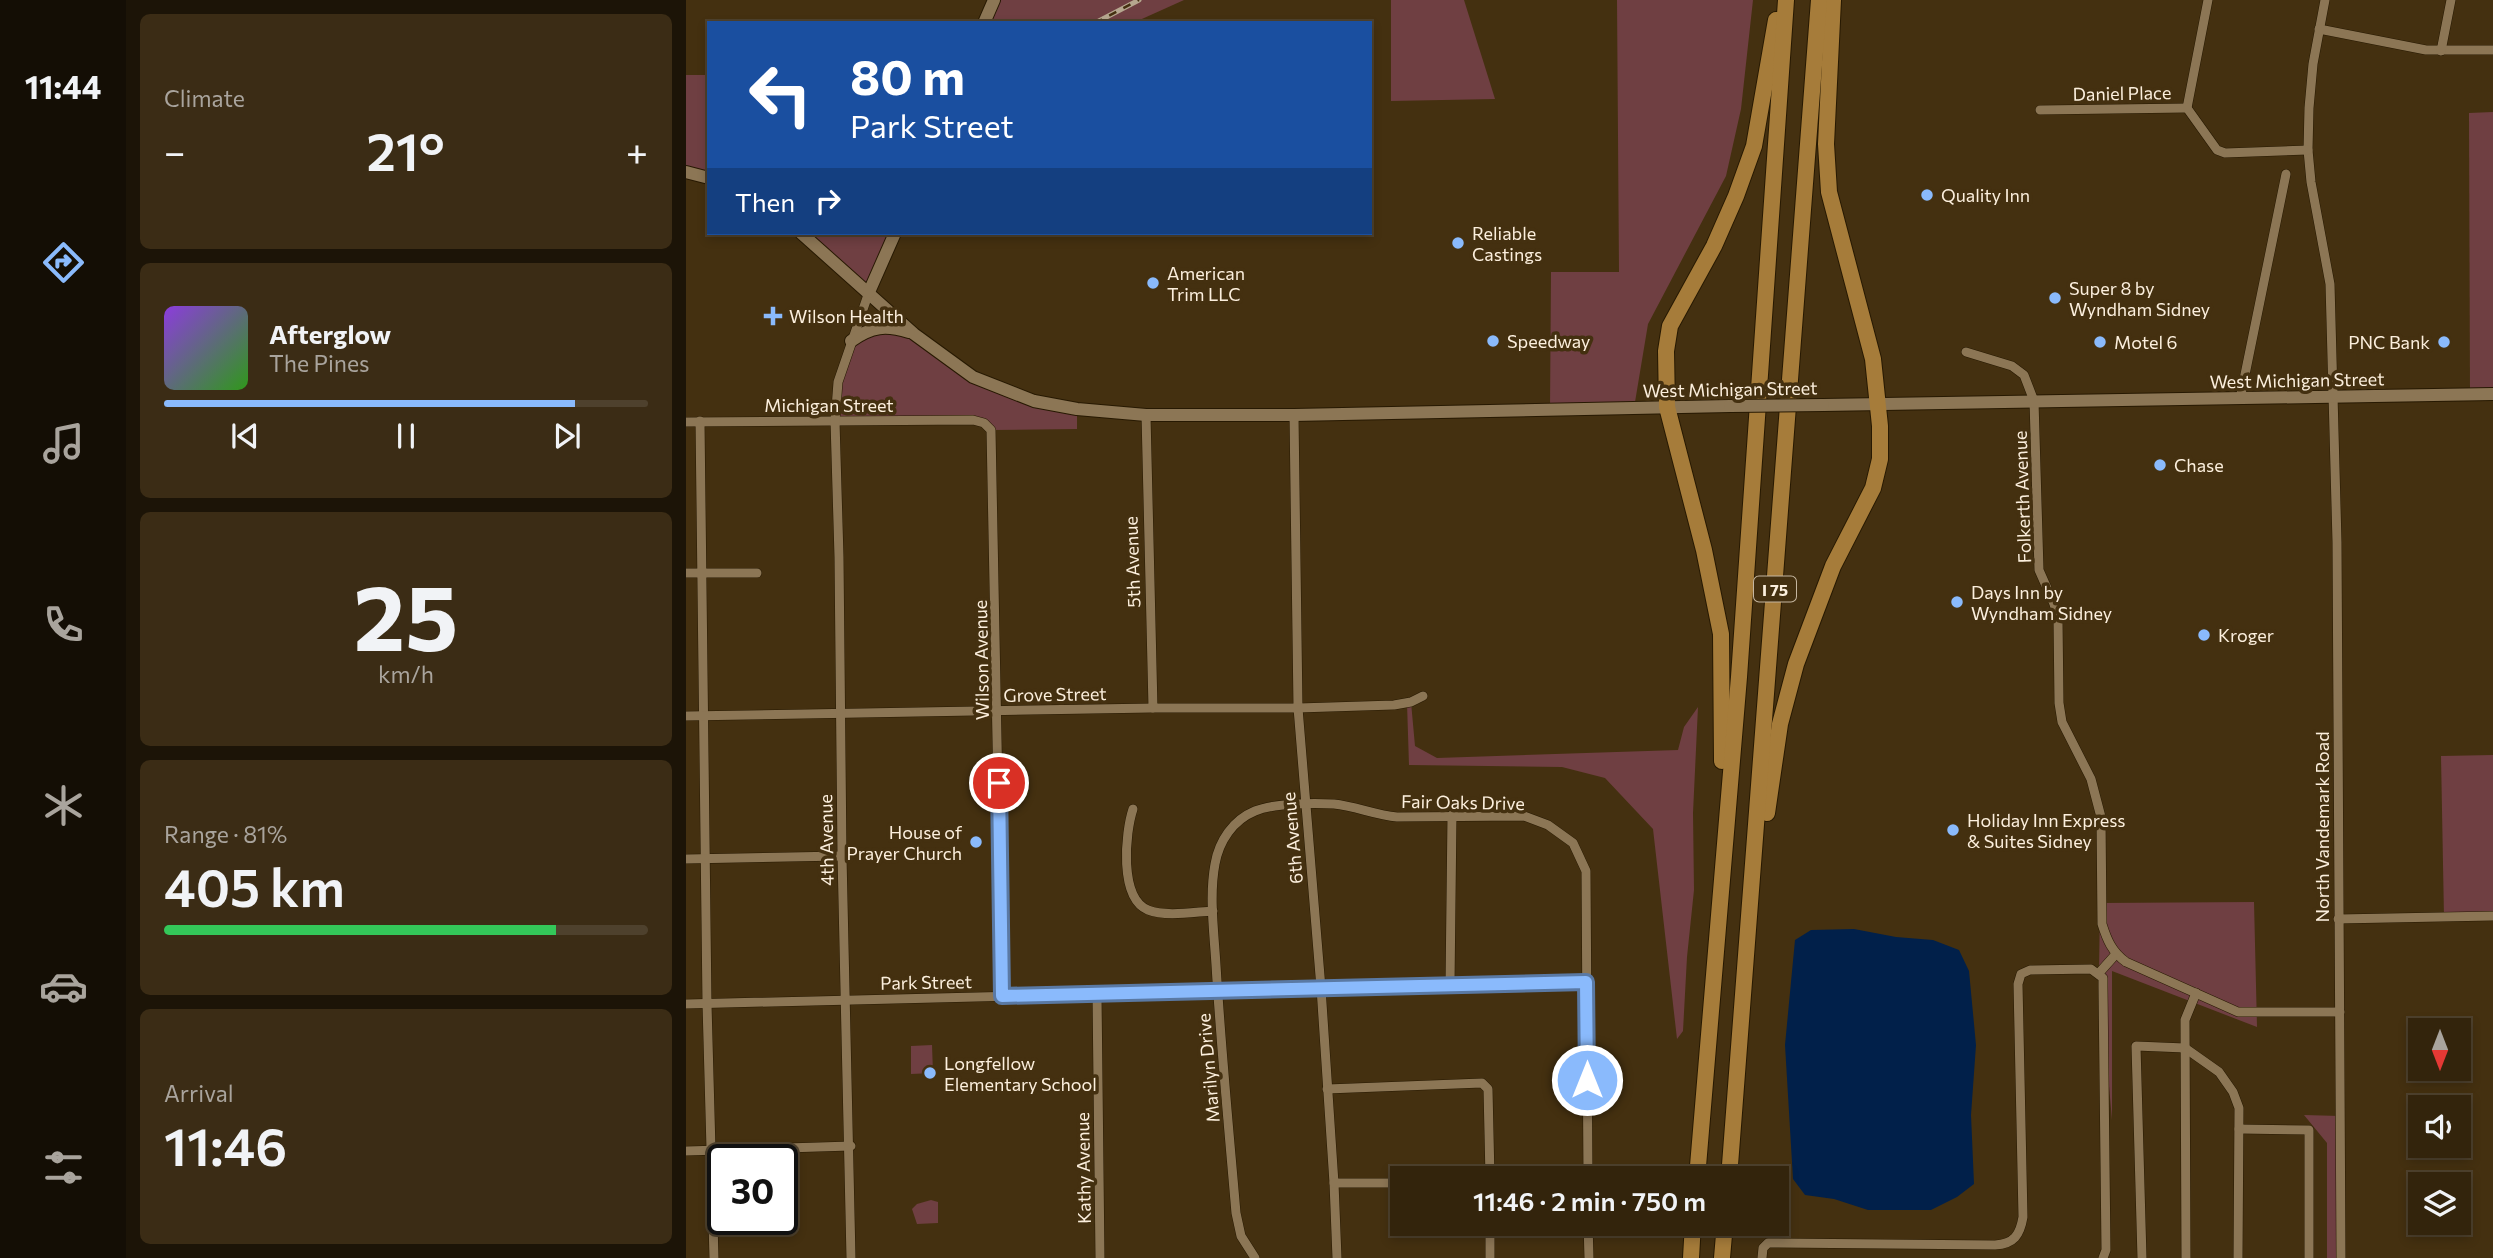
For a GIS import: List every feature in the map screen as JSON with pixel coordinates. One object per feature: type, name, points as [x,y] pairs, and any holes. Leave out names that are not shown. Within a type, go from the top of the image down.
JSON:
[{"type":"highway","points":[[1723,855],[1721,634],[1704,550],[1667,407],[1666,351],[1671,326],[1714,246],[1736,197],[1754,146],[1779,0]]},
{"type":"highway","name":"I 75","points":[[1698,1166],[1739,677],[1786,0]]},
{"type":"highway","name":"I 75","points":[[1730,1166],[1819,0]]},
{"type":"highway","points":[[1751,898],[1769,804],[1780,724],[1796,664],[1833,566],[1873,488],[1880,459],[1873,359],[1829,192],[1826,144],[1833,0]]},
{"type":"highway","points":[[1691,1258],[1692,1236]]},
{"type":"highway","points":[[1722,1258],[1724,1236]]},
{"type":"main road","points":[[986,21],[994,0]]},
{"type":"main road","points":[[686,172],[707,177]]},
{"type":"main road","name":"West Michigan Street","points":[[802,235],[914,334],[973,377],[1034,401],[1104,413],[1294,415],[2493,394]]},
{"type":"main road","points":[[869,292],[894,235]]},
{"type":"main road","points":[[851,341],[876,327],[892,327],[914,334]]},
{"type":"street","points":[[2187,108],[2208,0]]},
{"type":"street","name":"North Vandemark Road","points":[[2325,0],[2309,108],[2308,150],[2311,182],[2330,284],[2337,542],[2341,1258]]},
{"type":"street","points":[[2441,51],[2451,0]]},
{"type":"street","points":[[2319,29],[2441,51],[2493,50]]},
{"type":"street","name":"Daniel Place","points":[[2040,110],[2187,108],[2217,150],[2225,153],[2308,150]]},
{"type":"street","points":[[2240,399],[2286,174]]},
{"type":"street","name":"4th Avenue","points":[[852,1258],[835,421],[838,382],[869,292]]},
{"type":"street","points":[[1966,352],[2012,366],[2024,375],[2034,401]]},
{"type":"street","name":"Folkerth Avenue","points":[[2034,401],[2039,570],[2058,619],[2059,703],[2062,722],[2091,779],[2098,800],[2101,817],[2102,924],[2107,940],[2116,954]]},
{"type":"street","name":"5th Avenue","points":[[1146,415],[1153,708]]},
{"type":"street","name":"6th Avenue","points":[[1294,415],[1298,708],[1321,988],[1337,1258]]},
{"type":"street","name":"Michigan Street","points":[[686,422],[973,420]]},
{"type":"street","name":"Wilson Avenue","points":[[973,420],[984,423],[991,430],[1002,996]]},
{"type":"street","points":[[700,421],[711,1144]]},
{"type":"street","points":[[686,573],[757,573]]},
{"type":"street","name":"Grove Street","points":[[686,716],[1298,708],[1394,705],[1411,702],[1423,696]]},
{"type":"street","name":"Fair Oaks Drive","points":[[1304,805],[1335,804],[1396,817],[1524,816],[1548,825],[1573,843],[1586,871],[1588,1166]]},
{"type":"street","name":"Marilyn Drive","points":[[1255,1258],[1241,1236],[1236,1213],[1218,991],[1213,911],[1214,866],[1228,832],[1254,811],[1275,806],[1304,805]]},
{"type":"street","points":[[1133,809],[1127,825],[1128,876],[1135,900],[1146,909],[1160,912],[1213,911]]},
{"type":"street","points":[[1450,985],[1452,815]]},
{"type":"street","points":[[686,859],[842,856]]},
{"type":"street","points":[[2338,919],[2493,916]]},
{"type":"street","points":[[2099,973],[2116,954],[2126,962],[2238,1012],[2340,1012]]},
{"type":"street","points":[[1762,1258],[1763,1248],[1768,1243],[1995,1245],[2015,1239],[2023,1217],[2018,984],[2021,974],[2030,970],[2079,969],[2091,969],[2103,978],[2106,1236],[2103,1258]]},
{"type":"street","name":"Park Street","points":[[686,1004],[1586,982]]},
{"type":"street","points":[[2186,1258],[2185,1020],[2196,993]]},
{"type":"street","name":"Kathy Avenue","points":[[1097,994],[1100,1258]]},
{"type":"street","points":[[2142,1258],[2136,1046],[2185,1048],[2219,1072],[2233,1092],[2239,1108],[2238,1258]]},
{"type":"street","points":[[1327,1090],[1482,1083],[1488,1090],[1490,1166]]},
{"type":"street","points":[[2239,1129],[2309,1130],[2309,1258]]},
{"type":"street","points":[[798,1147],[850,1146]]},
{"type":"street","points":[[686,1151],[707,1150]]},
{"type":"street","points":[[1334,1183],[1390,1183]]},
{"type":"street","points":[[713,1235],[714,1258]]},
{"type":"street","points":[[1490,1236],[1490,1258]]},
{"type":"street","points":[[1588,1236],[1589,1258]]},
{"type":"shaded area","points":[[994,0],[1184,0],[1137,21],[985,21]]},
{"type":"shaded area","points":[[1391,0],[1464,0],[1495,99],[1391,101]]},
{"type":"shaded area","points":[[1617,0],[1753,0],[1741,109],[1726,176],[1648,324],[1634,408],[1550,409],[1551,272],[1619,272]]},
{"type":"shaded area","points":[[686,75],[707,75],[707,177],[686,172]]},
{"type":"shaded area","points":[[2493,112],[2493,394],[2470,394],[2469,113]]},
{"type":"shaded area","points":[[803,235],[894,235],[869,292]]},
{"type":"shaded area","points":[[892,327],[973,377],[1077,409],[1077,429],[991,430],[984,423],[835,421],[838,382],[851,341]]},
{"type":"shaded area","points":[[1411,702],[1415,746],[1437,758],[1678,750],[1684,727],[1698,707],[1693,813],[1694,890],[1683,1031],[1677,1039],[1653,829],[1605,778],[1562,767],[1409,765],[1407,703]]},
{"type":"shaded area","points":[[2493,755],[2493,916],[2444,917],[2441,756]]},
{"type":"shaded area","points":[[2254,902],[2257,1027],[2112,971],[2112,1120],[2099,973],[2100,903]]},
{"type":"shaded area","points":[[932,1045],[933,1073],[911,1074],[911,1046]]},
{"type":"shaded area","points":[[2304,1115],[2340,1116],[2341,1258],[2327,1258],[2327,1143]]},
{"type":"shaded area","points":[[931,1200],[938,1202],[938,1223],[917,1224],[912,1209],[917,1204]]},
{"type":"water","points":[[1854,929],[1896,937],[1933,940],[1959,950],[1969,971],[1976,1045],[1971,1115],[1974,1184],[1957,1197],[1931,1210],[1868,1210],[1834,1199],[1805,1195],[1793,1179],[1785,1045],[1795,940],[1811,930]]},
{"type":"railway","points":[[1099,21],[1139,0]]},
{"type":"place","name":"Quality Inn","points":[[1927,195]]},
{"type":"place","name":"Reliable Castings","points":[[1458,243]]},
{"type":"place","name":"American Trim LLC","points":[[1153,283]]},
{"type":"place","name":"Super 8 by Wyndham Sidney","points":[[2055,298]]},
{"type":"place","name":"Wilson Health","points":[[773,316]]},
{"type":"place","name":"Speedway","points":[[1493,341]]},
{"type":"place","name":"Motel 6","points":[[2100,342]]},
{"type":"place","name":"PNC Bank","points":[[2444,342]]},
{"type":"place","name":"Chase","points":[[2160,465]]},
{"type":"place","name":"Days Inn by Wyndham Sidney","points":[[1957,602]]},
{"type":"place","name":"Kroger","points":[[2204,635]]},
{"type":"place","name":"Holiday Inn Express & Suites Sidney","points":[[1953,830]]},
{"type":"place","name":"House of Prayer Church","points":[[976,842]]},
{"type":"place","name":"Longfellow Elementary School","points":[[930,1073]]},
{"type":"route","points":[[999,783],[1002,996],[1586,982],[1587,1080]]}]
